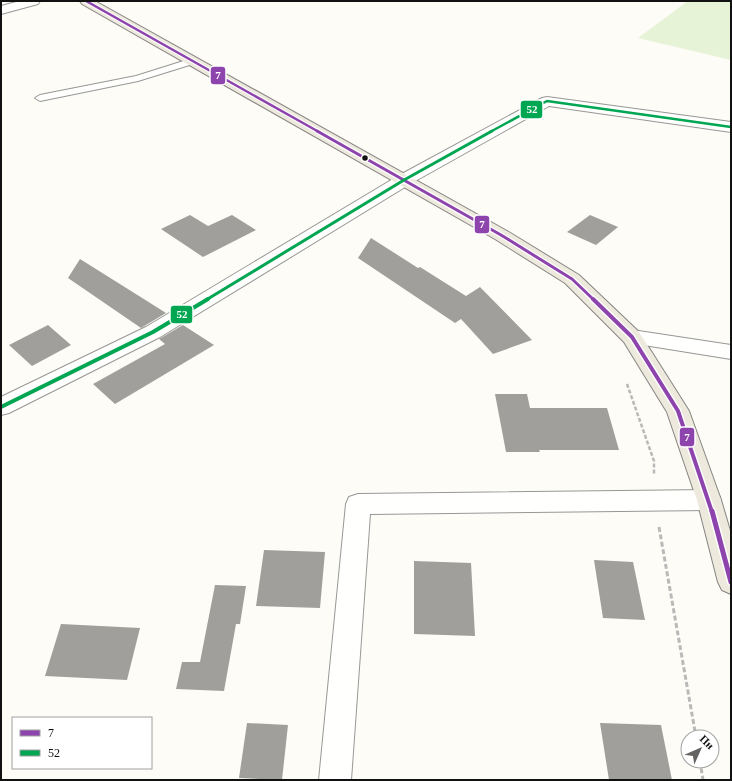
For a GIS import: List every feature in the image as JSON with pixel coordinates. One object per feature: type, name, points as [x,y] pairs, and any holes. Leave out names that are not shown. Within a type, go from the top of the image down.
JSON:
[{"type":"main road","points":[[86,1],[502,235],[572,279],[632,337],[678,411],[710,500],[731,582]]},
{"type":"street","points":[[1,10],[34,1]]},
{"type":"street","points":[[1,407],[153,332],[404,180],[547,101],[731,126]]},
{"type":"street","points":[[632,337],[731,352]]},
{"type":"street","points":[[335,780],[358,504],[710,500]]},
{"type":"lane","points":[[40,98],[138,78],[193,61]]},
{"type":"path","points":[[626,380],[654,461],[656,511],[695,729]]},
{"type":"path","points":[[701,769],[703,780]]},
{"type":"green space","points":[[688,1],[731,1],[731,60],[638,38]]},
{"type":"building","points":[[190,215],[208,226],[232,215],[256,230],[203,257],[161,229]]},
{"type":"building","points":[[590,215],[618,227],[596,245],[567,232]]},
{"type":"building","points":[[371,238],[466,296],[480,287],[532,340],[493,354],[461,319],[455,323],[358,258]]},
{"type":"building","points":[[80,259],[166,313],[141,328],[68,278]]},
{"type":"building","points":[[48,325],[71,345],[32,366],[9,345]]},
{"type":"building","points":[[183,325],[214,345],[115,404],[93,384],[165,344],[159,339]]},
{"type":"building","points":[[495,394],[527,394],[530,408],[607,408],[619,450],[539,450],[540,452],[506,452]]},
{"type":"building","points":[[264,550],[325,552],[320,608],[256,606]]},
{"type":"building","points":[[594,560],[633,562],[645,620],[603,618]]},
{"type":"building","points":[[414,561],[471,563],[475,636],[414,634]]},
{"type":"building","points":[[215,585],[246,586],[240,624],[236,624],[224,691],[176,689],[182,662],[200,662]]},
{"type":"building","points":[[61,624],[140,628],[127,680],[45,676]]},
{"type":"building","points":[[247,723],[288,725],[282,780],[239,778]]},
{"type":"building","points":[[600,723],[661,725],[672,780],[609,780]]},
{"type":"transit line","name":"7","points":[[86,1],[501,235],[572,279],[632,337],[678,411],[709,500],[731,582]]},
{"type":"transit line","name":"52","points":[[1,407],[153,332],[404,180],[547,101],[731,127]]}]
